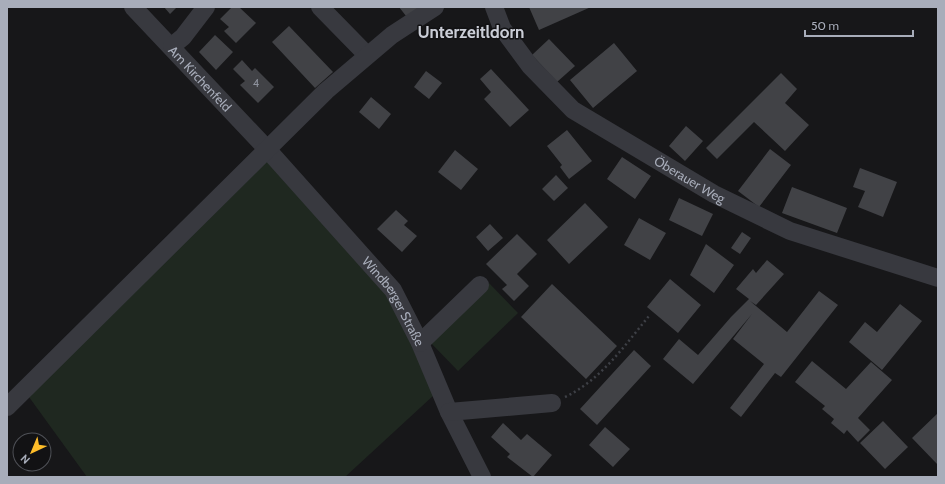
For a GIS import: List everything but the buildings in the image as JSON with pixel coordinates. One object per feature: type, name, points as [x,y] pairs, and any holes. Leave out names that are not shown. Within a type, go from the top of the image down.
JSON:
[{"type":"street","name":"Am Kirchenfeld","points":[[133,7],[172,46],[267,149]]},
{"type":"street","points":[[172,46],[183,37],[206,7]]},
{"type":"street","points":[[320,7],[367,55]]},
{"type":"street","points":[[7,407],[326,91],[392,34],[435,7]]},
{"type":"street","name":"Öberauer Weg","points":[[494,7],[502,28],[530,66],[573,110],[714,194],[790,231],[938,278]]},
{"type":"street","name":"Windberger Straße","points":[[267,149],[393,290],[420,343],[449,412],[482,477]]},
{"type":"street","points":[[420,343],[480,285]]},
{"type":"street","points":[[449,412],[552,403]]},
{"type":"path","points":[[552,403],[574,393],[610,364],[649,316]]},
{"type":"shaded area","points":[[267,153],[388,292],[434,395],[345,477],[87,477],[29,397]]},
{"type":"shaded area","points":[[489,283],[518,313],[458,371],[429,341]]},
{"type":"district","name":"Unterzeitldorn","points":[[471,32]]}]
